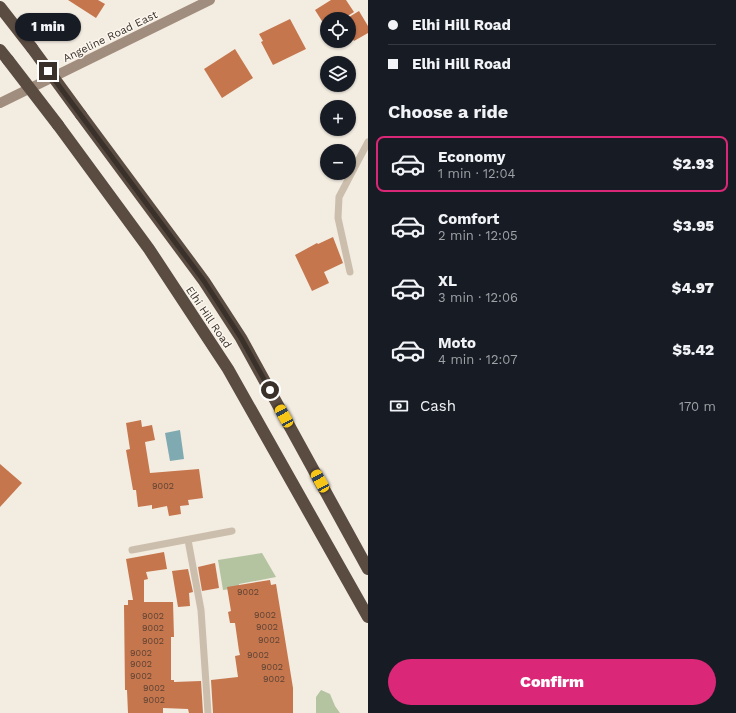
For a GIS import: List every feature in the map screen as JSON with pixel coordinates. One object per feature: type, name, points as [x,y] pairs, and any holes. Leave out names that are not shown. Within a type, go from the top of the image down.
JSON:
[{"type":"highway","name":"Elhi Hill Road","points":[[0,7],[204,281],[241,338],[368,569]]},
{"type":"highway","name":"Elhi Hill Road","points":[[0,50],[149,249],[228,369],[368,617]]},
{"type":"street","name":"Angeline Road East","points":[[0,103],[210,0]]},
{"type":"lane","points":[[350,272],[338,218],[339,197],[368,142]]},
{"type":"lane","points":[[132,550],[232,531]]},
{"type":"lane","points":[[188,540],[201,610],[208,713]]},
{"type":"green space","points":[[262,553],[276,577],[239,584],[239,588],[223,590],[218,560]]},
{"type":"green space","points":[[321,690],[330,694],[340,713],[316,713],[316,697]]},
{"type":"water","points":[[180,430],[184,459],[170,461],[165,433]]},
{"type":"building","points":[[68,0],[98,0],[105,4],[96,18]]},
{"type":"building","points":[[331,0],[346,0],[354,12],[320,12],[320,18],[315,10]]},
{"type":"building","points":[[359,11],[368,26],[368,33],[356,40],[356,13]]},
{"type":"building","points":[[290,19],[306,49],[273,65],[261,42],[263,41],[259,34]]},
{"type":"building","points":[[235,49],[253,78],[222,98],[204,69]]},
{"type":"building","points":[[333,237],[343,263],[324,272],[329,283],[312,291],[295,255],[317,243],[318,244]]},
{"type":"building","points":[[141,420],[142,427],[152,425],[155,440],[145,442],[150,473],[199,469],[203,498],[188,500],[189,505],[180,506],[181,514],[169,516],[167,506],[152,509],[152,505],[138,507],[136,490],[133,490],[126,450],[130,449],[126,423]]},
{"type":"building","points":[[0,464],[22,483],[0,507]]},
{"type":"building","points":[[164,552],[167,569],[146,572],[148,579],[144,580],[144,602],[173,602],[174,637],[171,637],[171,680],[174,680],[174,682],[201,681],[203,713],[189,713],[188,709],[163,708],[163,713],[128,713],[127,690],[125,690],[124,605],[128,605],[128,600],[133,600],[126,559]]},
{"type":"building","points":[[215,563],[219,588],[202,591],[198,567]]},
{"type":"building","points":[[188,569],[193,592],[189,593],[190,606],[178,607],[172,571]]},
{"type":"building","points":[[270,580],[271,585],[276,584],[293,688],[293,713],[213,713],[211,680],[238,677],[235,656],[240,655],[235,623],[230,623],[228,612],[231,611],[227,587]]},
{"type":"route","points":[[48,71],[145,199],[204,281],[241,338],[270,390]]}]
